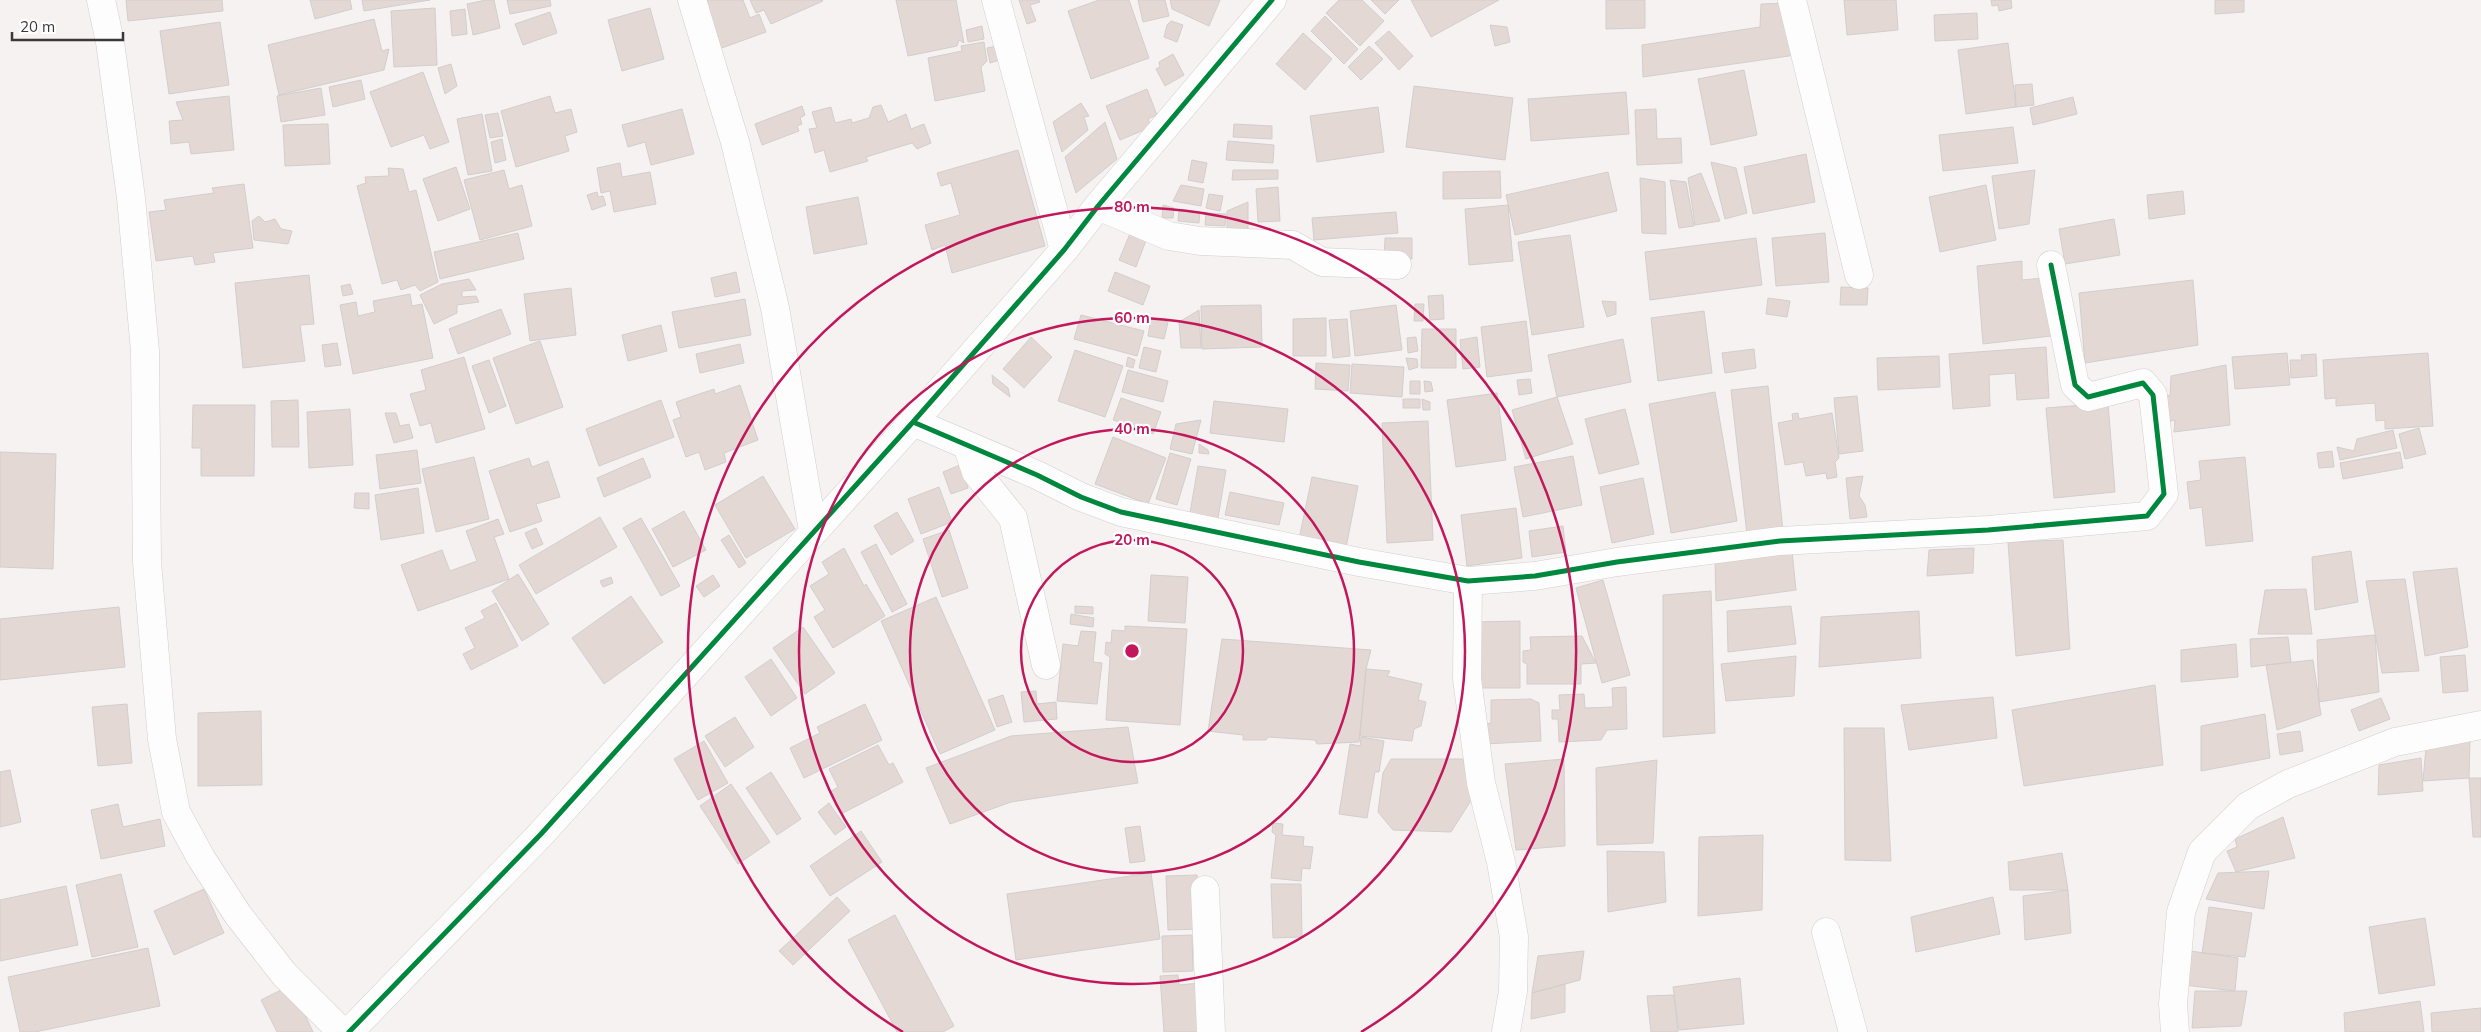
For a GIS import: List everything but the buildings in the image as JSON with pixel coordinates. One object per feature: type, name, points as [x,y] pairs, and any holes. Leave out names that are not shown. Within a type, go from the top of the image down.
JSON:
[{"type":"street","points":[[100,0],[110,42],[131,198],[145,351],[147,562],[162,739],[176,812],[201,858],[238,915],[284,974],[342,1032]]},
{"type":"street","points":[[692,0],[735,142],[776,308],[813,531]]},
{"type":"street","points":[[996,0],[1064,250]]},
{"type":"street","points":[[350,1032],[540,834],[913,422],[1064,250],[1098,206],[1272,0]]},
{"type":"street","points":[[1792,0],[1859,275]]},
{"type":"street","points":[[1098,206],[1169,236],[1200,241],[1293,245],[1322,262],[1397,265]]},
{"type":"street","points":[[913,422],[1081,497],[1121,512],[1359,562],[1468,581],[1535,576],[1617,562],[1780,541],[1988,530],[2147,516],[2164,494],[2154,395],[2143,383],[2088,397],[2075,385],[2050,265]]},
{"type":"street","points":[[966,445],[976,472],[1013,518],[1046,665]]},
{"type":"street","points":[[1468,581],[1467,680],[1481,783],[1501,862],[1514,937],[1513,991],[1506,1032]]},
{"type":"street","points":[[2175,1032],[2173,1004],[2181,912],[2202,852],[2248,806],[2288,784],[2395,742],[2481,725]]},
{"type":"street","points":[[1205,890],[1210,1032]]},
{"type":"street","points":[[1826,932],[1853,1032]]},
{"type":"cycle path","points":[[349,1032],[541,834],[913,422],[1064,250],[1098,206],[1272,0]]},
{"type":"cycle path","points":[[913,422],[1037,475],[1081,497],[1121,512],[1359,562],[1468,581],[1535,576],[1617,562],[1780,541],[1988,530],[2147,516],[2164,494],[2153,395],[2143,383],[2088,397],[2075,385],[2051,265]]}]
